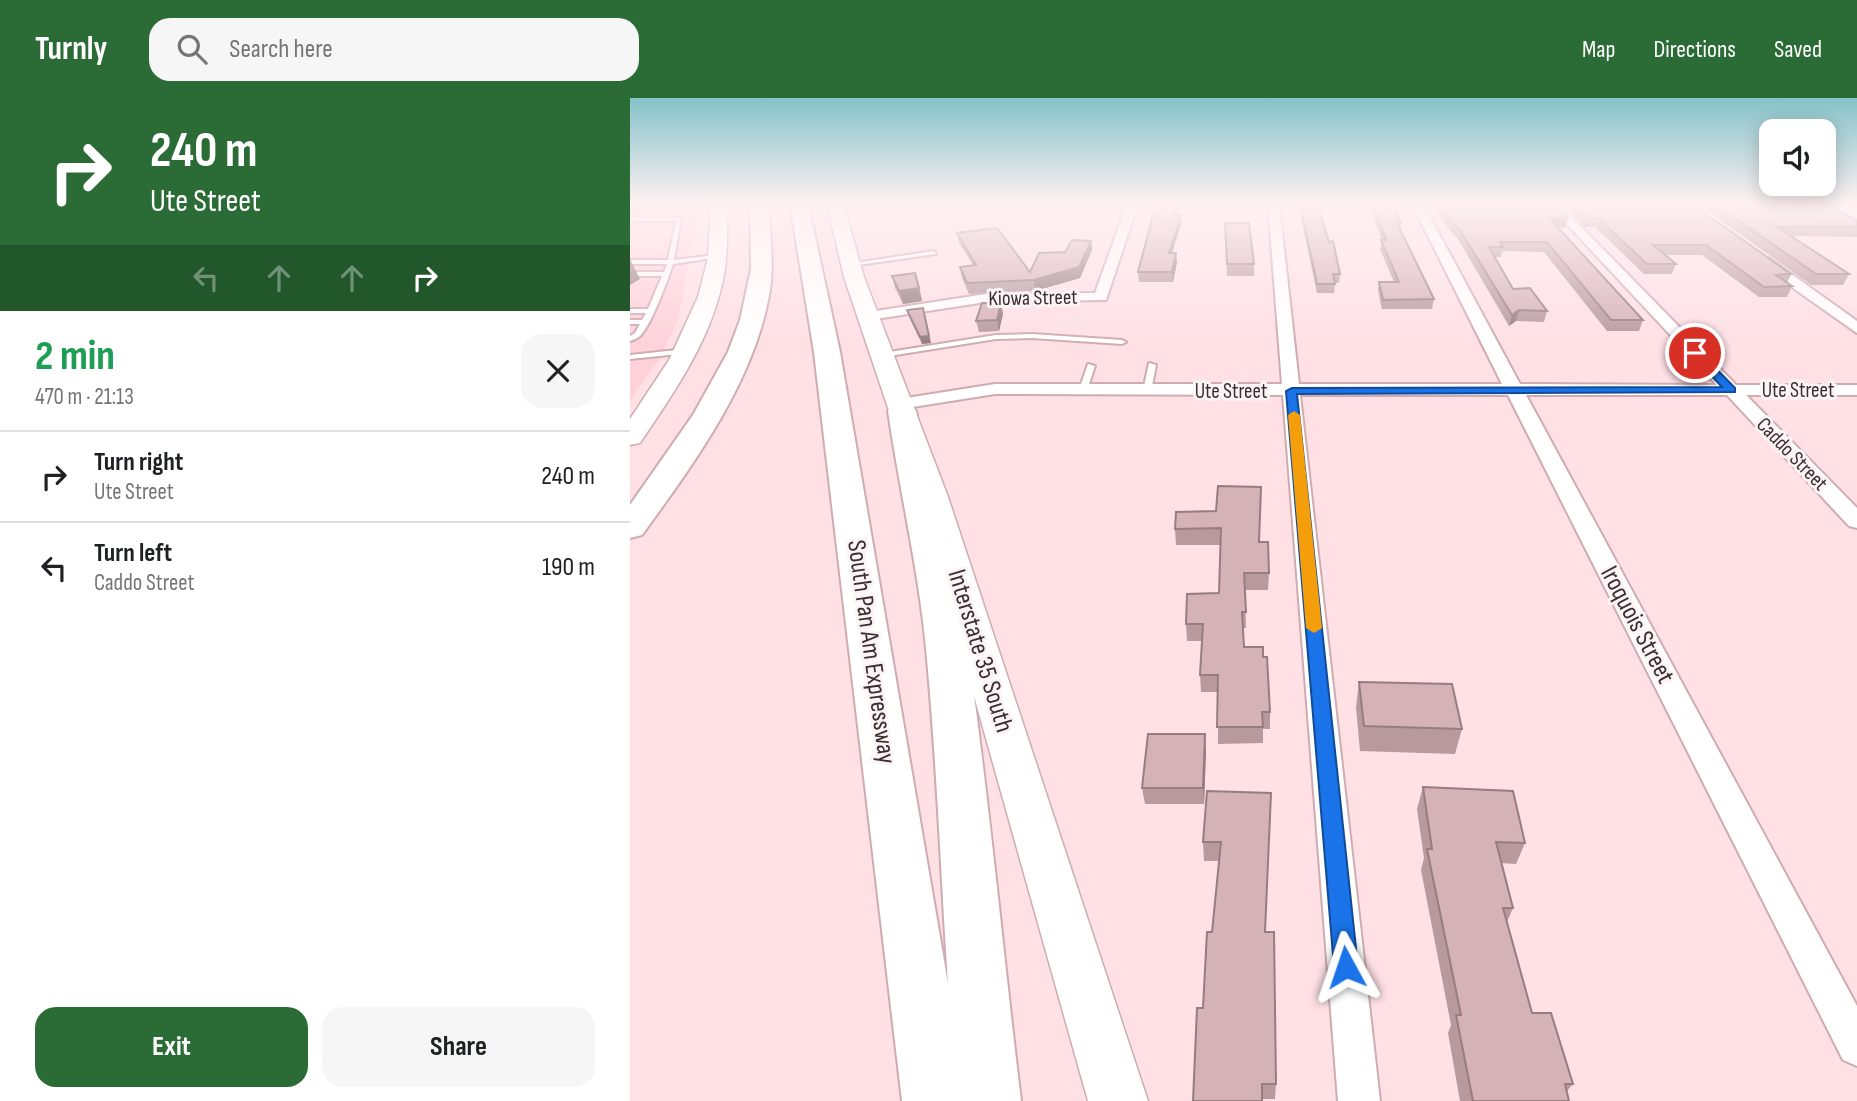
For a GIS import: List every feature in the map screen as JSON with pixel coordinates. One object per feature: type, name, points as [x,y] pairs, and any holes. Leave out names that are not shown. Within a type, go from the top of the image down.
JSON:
[{"type":"highway","points":[[725,385],[746,277],[744,251]]},
{"type":"highway","points":[[630,528],[725,385],[748,329],[759,292],[761,251]]},
{"type":"highway","name":"South Pan Am Expressway","points":[[808,251],[831,379],[935,1101]]},
{"type":"highway","points":[[901,408],[918,502],[934,563],[948,659],[988,1101]]},
{"type":"main road","points":[[630,437],[677,371],[715,273],[716,251]]},
{"type":"main road","name":"Interstate 35 South","points":[[847,251],[933,497],[1118,1101]]},
{"type":"street","name":"Kiowa Street","points":[[869,316],[986,298],[1101,297],[1117,251]]},
{"type":"street","points":[[1278,251],[1359,1101]]},
{"type":"street","name":"Iroquois Street","points":[[1441,251],[1857,1046]]},
{"type":"street","name":"Caddo Street","points":[[1598,251],[1857,521]]},
{"type":"street","points":[[1749,251],[1857,328]]},
{"type":"street","name":"Ute Street","points":[[901,408],[995,389],[1857,390]]},
{"type":"lane","points":[[630,339],[638,334],[645,322],[674,262],[675,251]]},
{"type":"lane","points":[[851,264],[934,253]]},
{"type":"lane","points":[[630,262],[674,262],[716,257]]},
{"type":"lane","points":[[630,274],[668,274]]},
{"type":"lane","points":[[630,311],[650,312]]},
{"type":"lane","points":[[630,322],[645,322]]},
{"type":"lane","points":[[883,355],[996,337],[1032,336],[1122,342]]},
{"type":"lane","points":[[630,357],[686,351]]},
{"type":"lane","points":[[1147,391],[1152,365]]},
{"type":"lane","points":[[1083,390],[1091,366]]},
{"type":"shaded area","points":[[630,251],[691,251],[678,320],[659,360],[630,400]]},
{"type":"building","points":[[968,251],[1014,251],[1030,272],[1039,253],[1086,251],[1079,267],[1034,280],[967,283],[960,267],[976,265]]},
{"type":"building","points":[[1144,251],[1176,253],[1172,272],[1138,272]]},
{"type":"building","points":[[1226,251],[1252,251],[1254,264],[1227,264]]},
{"type":"building","points":[[1310,251],[1335,251],[1340,274],[1333,274],[1335,284],[1317,284]]},
{"type":"building","points":[[1386,251],[1411,251],[1434,299],[1383,300],[1379,282],[1399,282]]},
{"type":"building","points":[[1473,251],[1491,251],[1513,289],[1530,288],[1547,311],[1519,310],[1512,315]]},
{"type":"building","points":[[1554,251],[1579,251],[1643,320],[1611,320]]},
{"type":"building","points":[[1633,251],[1660,251],[1676,264],[1647,264]]},
{"type":"building","points":[[1714,251],[1758,251],[1791,274],[1776,275],[1792,286],[1764,287]]},
{"type":"building","points":[[1782,251],[1813,251],[1849,274],[1816,274]]},
{"type":"building","points":[[915,273],[919,288],[899,291],[892,276]]},
{"type":"building","points":[[982,303],[1001,303],[997,320],[976,321]]},
{"type":"building","points":[[923,308],[929,336],[920,337],[907,310]]},
{"type":"building","points":[[1218,486],[1261,487],[1259,542],[1268,542],[1269,573],[1244,573],[1246,612],[1242,612],[1244,647],[1263,647],[1263,657],[1267,657],[1270,712],[1262,712],[1263,727],[1217,727],[1218,675],[1200,675],[1203,624],[1186,624],[1187,594],[1219,593],[1221,528],[1175,529],[1176,512],[1216,511]]},
{"type":"building","points":[[1359,682],[1452,684],[1462,729],[1364,726]]},
{"type":"building","points":[[1148,734],[1205,734],[1203,788],[1142,788]]},
{"type":"building","points":[[1423,787],[1513,791],[1525,843],[1496,842],[1513,908],[1503,908],[1532,1013],[1551,1013],[1573,1084],[1565,1084],[1569,1101],[1473,1101],[1456,1015],[1461,1015],[1427,849],[1432,849]]},
{"type":"building","points":[[1207,791],[1271,793],[1265,932],[1274,932],[1276,1084],[1262,1084],[1262,1101],[1193,1101],[1197,1008],[1203,1008],[1207,932],[1212,932],[1221,842],[1203,842]]},
{"type":"slow traffic","points":[[1294,415],[1314,628]]},
{"type":"route","points":[[1346,967],[1292,391],[1731,390],[1695,353]]}]
